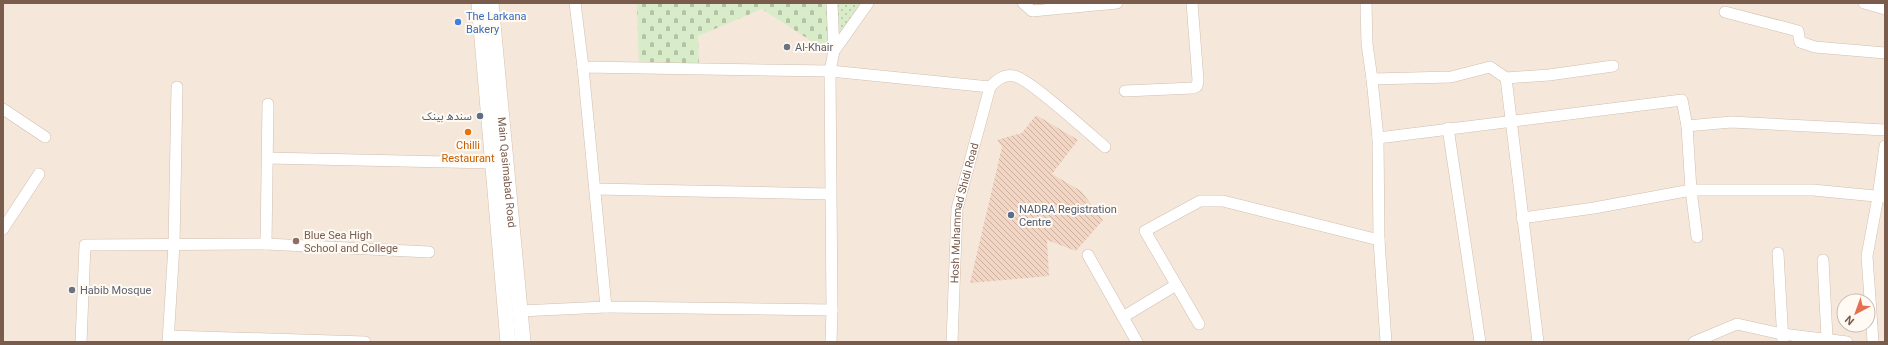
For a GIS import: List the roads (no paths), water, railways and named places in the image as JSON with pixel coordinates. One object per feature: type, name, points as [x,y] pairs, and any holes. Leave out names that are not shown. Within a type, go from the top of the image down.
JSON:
[{"type":"main road","name":"Main Qasimabad Road","points":[[479,3],[508,342]]},
{"type":"main road","name":"Main Qasimabad Road","points":[[491,3],[523,342]]},
{"type":"street","points":[[575,3],[583,67],[606,307]]},
{"type":"street","points":[[831,342],[830,71],[834,51],[832,3]]},
{"type":"street","points":[[834,51],[868,3]]},
{"type":"street","points":[[1024,5],[1032,11],[1117,3]]},
{"type":"street","points":[[1125,91],[1193,88],[1197,86],[1198,80],[1192,3]]},
{"type":"street","points":[[1366,3],[1367,44],[1378,138],[1379,240],[1386,342]]},
{"type":"street","points":[[1864,3],[1885,8]]},
{"type":"street","points":[[1725,12],[1798,32],[1800,42],[1815,47],[1885,53]]},
{"type":"street","points":[[1372,79],[1450,77],[1490,67],[1506,78],[1548,75],[1613,66]]},
{"type":"street","points":[[583,67],[830,71],[990,87],[1001,77],[1015,76],[1037,90],[1105,147]]},
{"type":"street","points":[[1506,78],[1538,342]]},
{"type":"street","name":"Hosh Muhammad Shidi Road","points":[[952,342],[957,209],[990,87]]},
{"type":"street","points":[[177,88],[174,244],[168,339],[365,342]]},
{"type":"street","points":[[1378,138],[1680,100],[1684,102],[1687,126],[1691,190],[1697,237]]},
{"type":"street","points":[[266,244],[268,104]]},
{"type":"street","points":[[3,109],[44,137]]},
{"type":"street","points":[[1687,126],[1731,122],[1885,130]]},
{"type":"street","points":[[1448,128],[1480,342]]},
{"type":"street","points":[[1873,342],[1867,256],[1882,197],[1885,146]]},
{"type":"street","points":[[268,158],[492,162]]},
{"type":"street","points":[[3,229],[40,174]]},
{"type":"street","points":[[595,189],[830,194]]},
{"type":"street","points":[[1522,218],[1594,208],[1691,190],[1813,190],[1882,197]]},
{"type":"street","points":[[1199,324],[1145,231],[1200,201],[1223,201],[1379,240]]},
{"type":"street","points":[[81,342],[85,245],[266,244],[429,252]]},
{"type":"street","points":[[1778,253],[1782,338]]},
{"type":"street","points":[[1088,255],[1137,342]]},
{"type":"street","points":[[1822,340],[1823,260]]},
{"type":"street","points":[[1123,317],[1176,285]]},
{"type":"street","points":[[520,311],[606,307],[832,310]]},
{"type":"street","points":[[1694,342],[1737,324],[1782,338],[1847,342]]},
{"type":"place","name":"The Larkana Bakery","points":[[458,22]]},
{"type":"place","name":"Al-Khair","points":[[787,47]]},
{"type":"place","name":"سندھ بینک","points":[[480,116]]},
{"type":"place","name":"Chilli Restaurant","points":[[468,132]]},
{"type":"place","name":"NADRA Registration Centre","points":[[1011,215]]},
{"type":"place","name":"Blue Sea High School and College","points":[[296,241]]},
{"type":"place","name":"Habib Mosque","points":[[72,290]]}]
